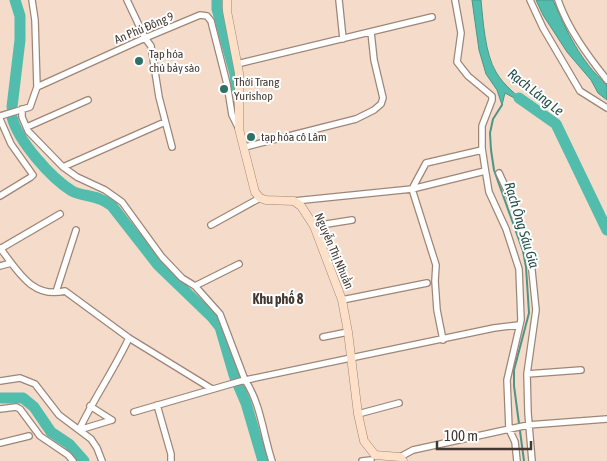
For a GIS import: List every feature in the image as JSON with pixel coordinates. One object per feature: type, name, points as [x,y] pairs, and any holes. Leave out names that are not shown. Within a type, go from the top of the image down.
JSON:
[{"type":"street","points":[[0,196],[33,175],[11,144],[0,117],[30,107],[37,87],[35,20],[32,0]]},
{"type":"street","points":[[127,0],[145,38],[151,46],[159,98],[172,147]]},
{"type":"street","points":[[227,0],[227,11],[239,73],[239,129],[255,192],[260,198],[294,201],[412,189],[485,171]]},
{"type":"street","points":[[339,0],[343,39]]},
{"type":"street","points":[[455,0],[461,33],[457,62],[468,76],[492,96],[482,126],[482,150],[485,171],[490,192],[506,229],[519,269],[521,320],[507,380],[511,428],[517,461]]},
{"type":"street","points":[[530,0],[543,28],[580,91],[607,108]]},
{"type":"street","points":[[558,0],[569,24],[592,61],[607,80]]},
{"type":"street","name":"An Phú Đông 9","points":[[37,87],[145,38],[200,15],[206,16],[210,21],[227,84],[232,115],[239,129]]},
{"type":"street","points":[[237,64],[432,17]]},
{"type":"street","points":[[245,147],[356,119],[374,110],[381,104],[383,98],[374,60],[371,32]]},
{"type":"street","points":[[27,127],[88,100]]},
{"type":"street","points":[[22,109],[22,117],[28,130],[63,167],[78,178],[105,190],[122,202],[162,256],[182,278],[195,286],[220,314],[243,380],[251,388],[272,461]]},
{"type":"street","points":[[63,167],[165,122]]},
{"type":"street","points":[[443,340],[437,310],[436,265],[412,189],[426,163],[482,150]]},
{"type":"street","points":[[500,173],[518,214],[531,261],[536,310],[526,374],[527,425],[532,461]]},
{"type":"street","points":[[211,225],[260,198]]},
{"type":"street","name":"Nguyễn Thị Nhuần","points":[[294,201],[301,206],[314,226],[342,300],[358,414],[364,441],[372,459]]},
{"type":"street","points":[[60,214],[0,249],[32,288],[56,292],[65,291],[129,338],[212,389]]},
{"type":"street","points":[[314,226],[352,220]]},
{"type":"street","points":[[56,292],[76,230]]},
{"type":"street","points":[[0,266],[11,262]]},
{"type":"street","points":[[195,286],[239,264]]},
{"type":"street","points":[[342,300],[426,282]]},
{"type":"street","points":[[134,412],[243,380],[494,328],[519,325]]},
{"type":"street","points":[[323,337],[348,332]]},
{"type":"street","points":[[79,430],[90,406],[119,361],[129,338]]},
{"type":"street","points":[[526,374],[581,370]]},
{"type":"street","points":[[0,381],[20,378],[35,384],[59,416],[91,439],[102,461]]},
{"type":"street","points":[[358,414],[400,403]]},
{"type":"street","points":[[157,405],[171,454],[171,461]]},
{"type":"street","points":[[79,430],[112,420],[90,406]]},
{"type":"street","points":[[0,409],[20,409],[40,436],[68,455],[73,461]]},
{"type":"street","points":[[362,461],[401,459],[413,450],[527,425],[607,419]]},
{"type":"street","points":[[0,443],[28,436]]},
{"type":"water","points":[[472,0],[481,0],[487,47],[492,65],[507,87],[531,107],[505,93],[502,105],[497,90],[486,74],[479,50]]},
{"type":"water","points":[[536,0],[553,0],[569,35],[582,56],[607,85],[607,100],[598,93],[591,80],[567,52],[543,15]]},
{"type":"waterway","points":[[12,107],[20,40],[20,16],[15,0]]},
{"type":"waterway","points":[[217,0],[217,9],[235,74],[236,89]]},
{"type":"waterway","name":"Rạch Láng Le","points":[[519,98],[556,124],[607,230]]},
{"type":"waterway","name":"Rạch Ông Sáu Gia","points":[[502,105],[493,119],[490,133],[491,150],[494,170],[523,251],[529,313],[514,370],[514,386],[524,461]]},
{"type":"waterway","points":[[12,117],[15,127],[28,148],[45,168],[72,191],[98,198],[112,206],[158,265],[220,327],[234,375],[246,403],[263,461]]},
{"type":"waterway","points":[[0,398],[23,398],[34,407],[51,432],[69,444],[84,461]]},
{"type":"place","name":"Tạp hóa chú bảy sào","points":[[139,61]]},
{"type":"place","name":"Thời Trang Yurishop","points":[[224,89]]},
{"type":"place","name":"tạp hóa cô Lâm","points":[[251,137]]},
{"type":"district","name":"Khu phố 8","points":[[278,299]]}]
